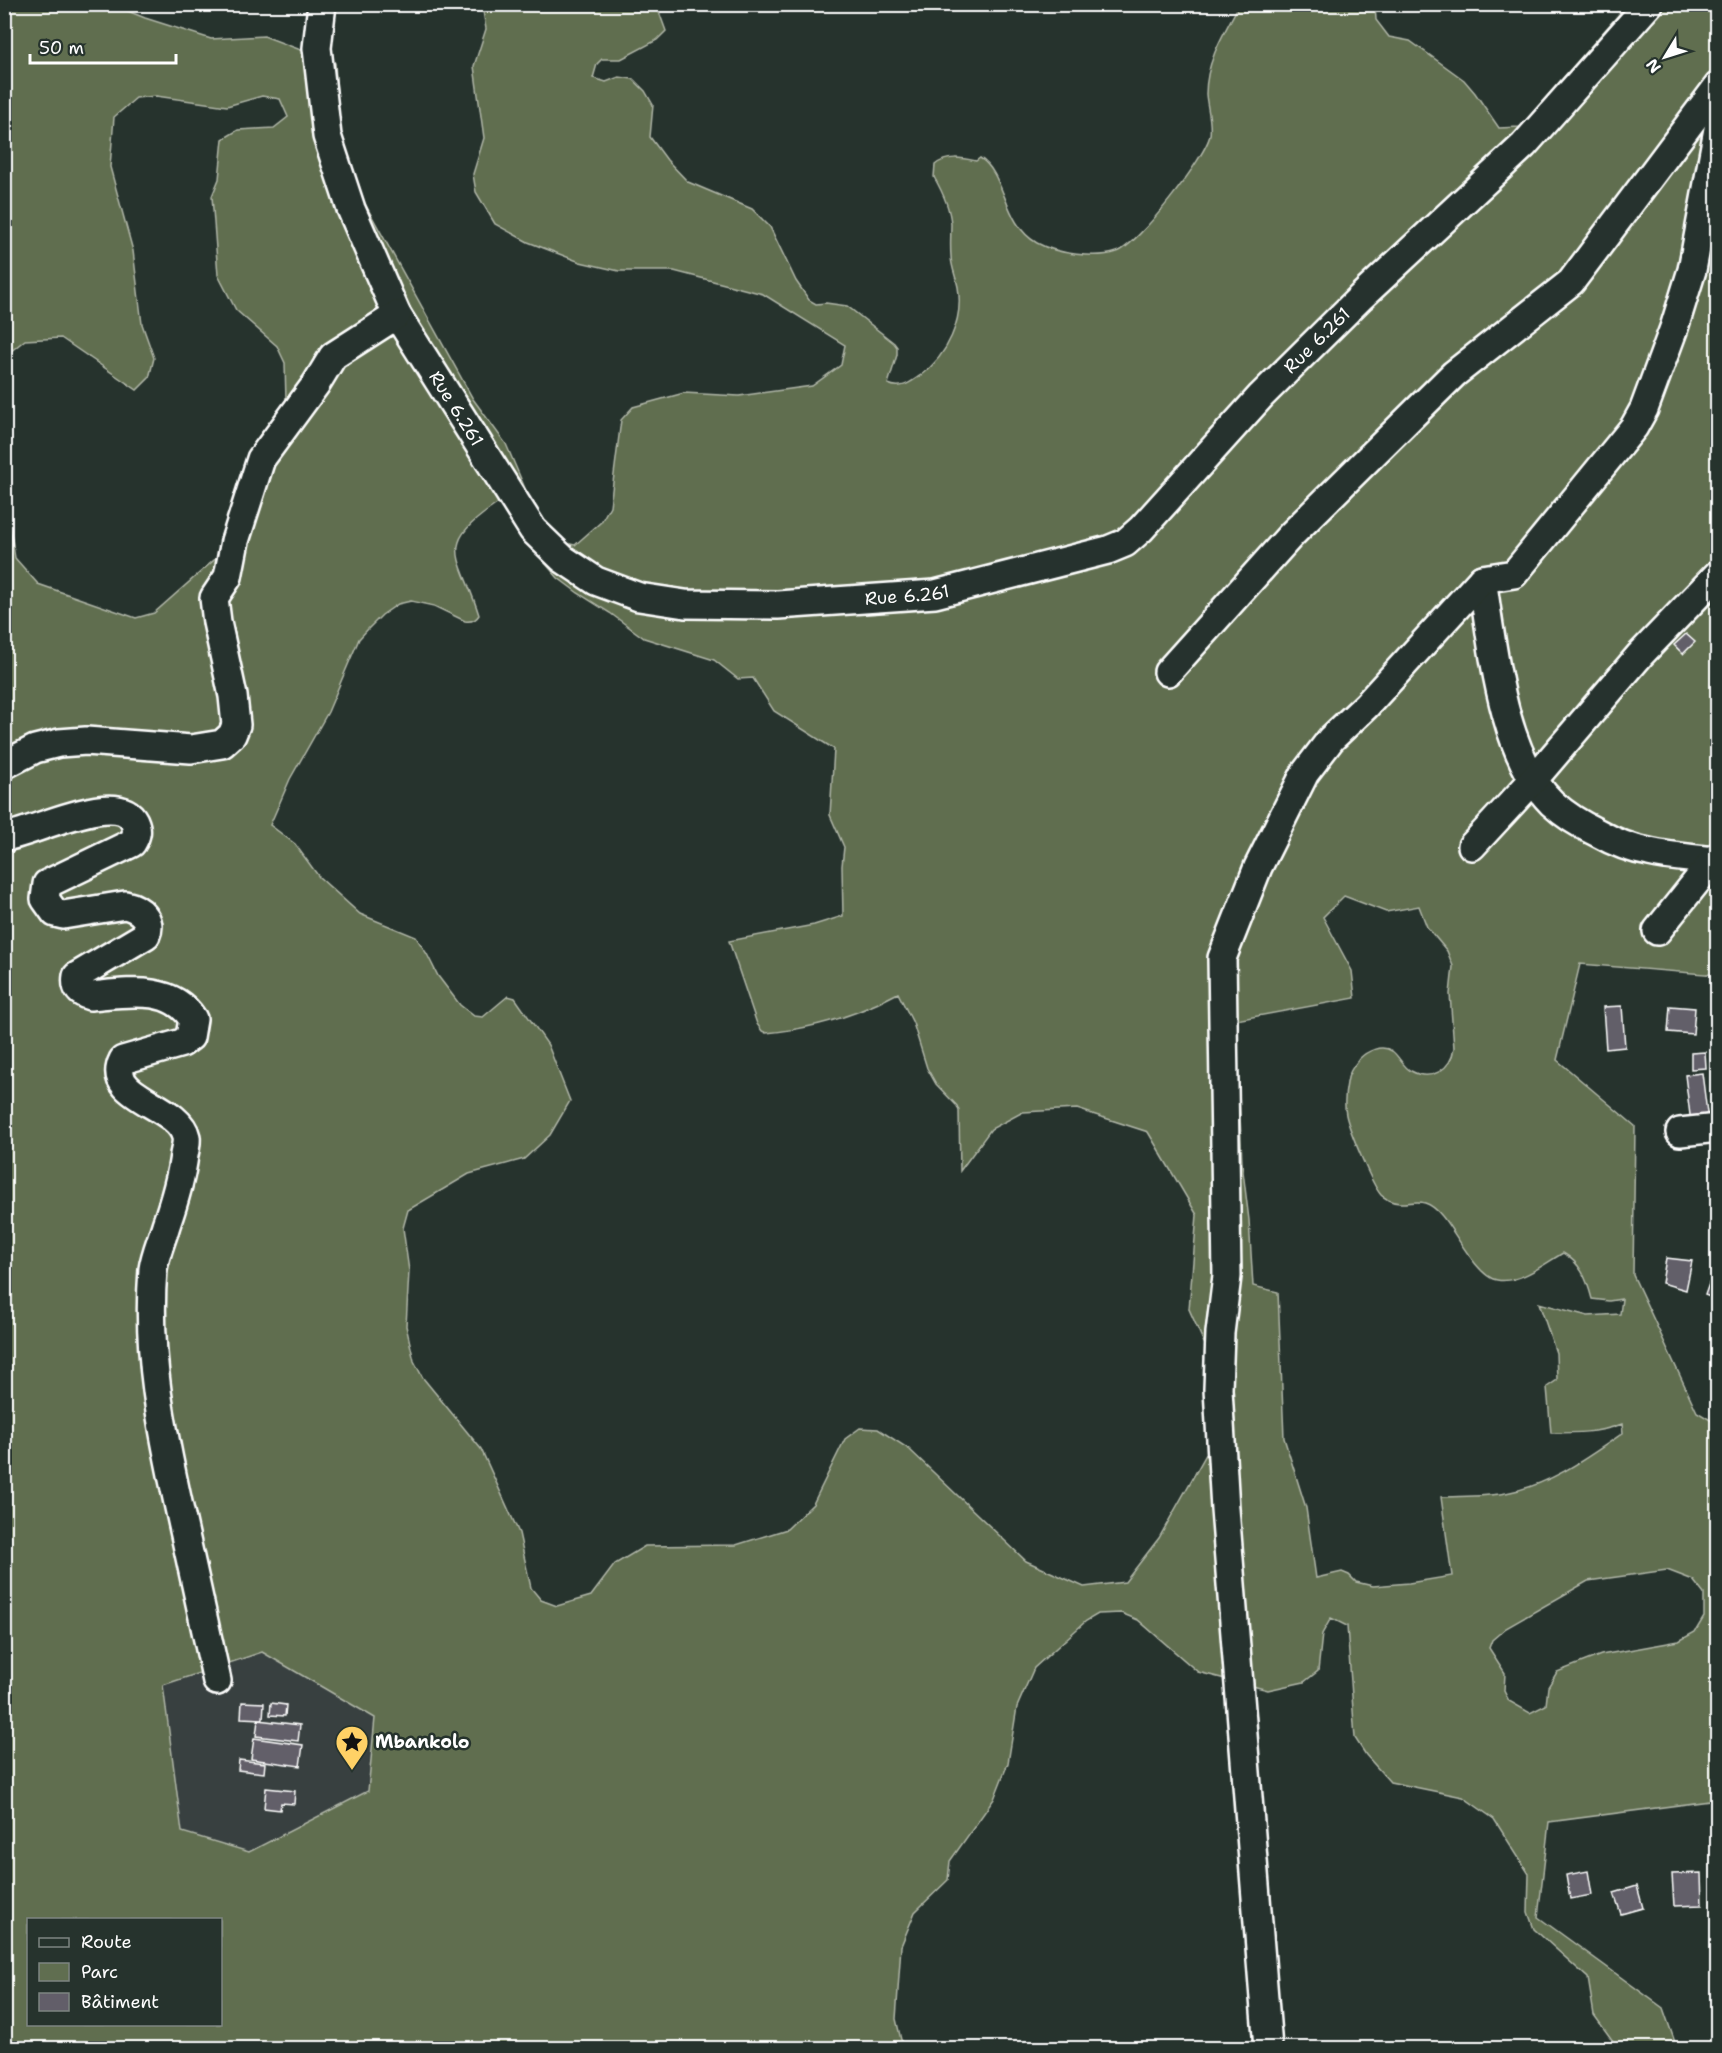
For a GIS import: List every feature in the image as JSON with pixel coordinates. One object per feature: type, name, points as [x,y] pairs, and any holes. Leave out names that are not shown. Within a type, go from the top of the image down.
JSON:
[{"type":"street","name":"Rue 6.261","points":[[322,4],[316,48],[327,136],[351,209],[398,315],[533,530],[563,559],[596,580],[639,597],[685,604],[778,605],[935,594],[1108,550],[1125,543],[1142,529],[1261,396],[1361,297],[1524,145],[1649,4]]},
{"type":"street","points":[[1167,672],[1290,535],[1454,374],[1571,282],[1718,86]]},
{"type":"street","points":[[1268,2049],[1232,1603],[1218,1389],[1220,1333],[1227,1276],[1222,958],[1258,867],[1305,773],[1331,739],[1366,706],[1482,579],[1514,574],[1634,427],[1644,409],[1674,328],[1692,270],[1718,129]]},
{"type":"street","points":[[4,765],[36,749],[59,743],[86,741],[191,749],[222,744],[232,735],[236,725],[233,696],[214,598],[228,577],[235,541],[261,459],[316,384],[333,356],[398,315]]},
{"type":"street","points":[[1472,846],[1534,780],[1640,655],[1718,574]]},
{"type":"street","points":[[1482,579],[1501,690],[1515,742],[1534,780],[1551,802],[1575,822],[1616,842],[1649,852],[1715,858]]},
{"type":"street","points":[[4,837],[99,808],[125,811],[132,817],[137,835],[132,843],[47,884],[45,899],[55,913],[63,915],[125,906],[134,907],[147,921],[149,929],[146,935],[77,976],[76,983],[82,994],[90,996],[150,993],[180,1003],[193,1019],[190,1037],[182,1043],[123,1060],[119,1076],[122,1083],[131,1090],[173,1118],[181,1127],[186,1138],[176,1195],[153,1266],[150,1324],[156,1388],[166,1449],[217,1681]]},
{"type":"street","points":[[1657,931],[1715,858]]},
{"type":"street","points":[[1680,1132],[1718,1128]]},
{"type":"shaded area","points":[[262,1652],[376,1718],[368,1791],[249,1852],[182,1832],[163,1685]]},
{"type":"green space","points":[[5,5],[122,5],[128,11],[145,18],[211,39],[264,36],[335,63],[340,148],[354,184],[473,399],[506,444],[542,528],[555,541],[575,545],[601,522],[610,506],[621,420],[633,407],[684,393],[739,396],[812,386],[841,365],[845,345],[763,294],[674,271],[619,271],[580,262],[528,242],[495,224],[476,192],[473,174],[484,138],[474,66],[486,29],[482,5],[666,5],[659,12],[666,31],[657,40],[621,59],[602,59],[597,64],[593,78],[606,82],[619,77],[633,79],[645,91],[653,105],[650,137],[667,160],[688,182],[752,209],[770,227],[796,281],[809,300],[816,304],[847,306],[894,343],[897,347],[897,355],[888,384],[897,386],[913,381],[939,358],[956,324],[959,299],[951,260],[951,224],[945,199],[934,177],[935,165],[950,159],[976,161],[980,158],[989,165],[995,175],[1017,224],[1026,235],[1045,247],[1077,254],[1098,255],[1117,252],[1127,246],[1155,218],[1197,162],[1206,146],[1210,135],[1206,94],[1209,70],[1222,37],[1239,5],[1375,5],[1376,20],[1389,37],[1410,41],[1464,80],[1499,128],[1520,127],[1627,5],[1717,5],[1717,975],[1580,964],[1557,1060],[1635,1126],[1633,1275],[1697,1412],[1717,1424],[1717,1800],[1549,1822],[1538,1917],[1663,2008],[1677,2048],[1618,2048],[1594,2015],[1588,1978],[1534,1929],[1528,1912],[1529,1874],[1494,1819],[1463,1797],[1390,1782],[1366,1755],[1355,1738],[1347,1626],[1331,1618],[1322,1634],[1318,1671],[1304,1682],[1268,1690],[1198,1672],[1138,1620],[1121,1613],[1098,1614],[1086,1621],[1034,1668],[1017,1707],[1008,1763],[994,1799],[950,1861],[948,1880],[915,1912],[901,1946],[896,2019],[903,2048],[5,2048],[5,494],[15,558],[38,584],[136,618],[154,613],[222,553],[233,503],[286,401],[285,363],[277,346],[236,310],[218,275],[212,196],[219,179],[223,139],[238,130],[274,128],[288,117],[280,99],[262,96],[227,106],[156,96],[136,98],[114,117],[110,167],[133,251],[142,324],[154,358],[149,378],[137,390],[61,338],[25,340],[5,356]],"holes":[[[500,502],[539,556],[558,578],[578,593],[644,638],[714,660],[738,679],[753,678],[774,711],[834,749],[830,815],[844,847],[843,916],[814,925],[729,941],[757,1024],[762,1031],[766,1033],[783,1031],[834,1020],[898,993],[913,1023],[927,1068],[936,1084],[959,1111],[960,1171],[991,1129],[1023,1112],[1077,1109],[1148,1132],[1197,1215],[1189,1309],[1228,1397],[1227,1417],[1159,1538],[1125,1582],[1084,1587],[1026,1561],[909,1449],[878,1429],[860,1428],[845,1439],[813,1504],[787,1529],[736,1545],[645,1546],[615,1564],[591,1596],[557,1606],[541,1600],[531,1588],[519,1533],[481,1449],[423,1378],[414,1361],[406,1326],[409,1271],[403,1228],[408,1210],[469,1174],[524,1159],[550,1135],[570,1101],[548,1045],[515,998],[508,996],[483,1017],[474,1016],[460,1005],[438,976],[416,937],[360,914],[319,877],[295,844],[270,825],[290,779],[328,712],[359,639],[368,629],[398,604],[411,601],[434,606],[465,621],[473,620],[479,615],[460,564],[459,541],[479,517]],[[1344,896],[1386,912],[1419,906],[1427,927],[1447,951],[1453,966],[1450,994],[1454,1048],[1444,1068],[1433,1074],[1418,1074],[1408,1069],[1392,1051],[1379,1048],[1366,1053],[1359,1059],[1348,1076],[1345,1099],[1346,1115],[1361,1157],[1381,1195],[1395,1202],[1421,1202],[1435,1208],[1474,1263],[1490,1277],[1497,1280],[1514,1279],[1532,1272],[1563,1253],[1582,1273],[1592,1299],[1609,1301],[1622,1299],[1620,1314],[1588,1316],[1539,1303],[1556,1353],[1557,1380],[1547,1387],[1551,1433],[1596,1431],[1622,1424],[1623,1433],[1568,1469],[1538,1484],[1498,1494],[1441,1497],[1452,1576],[1373,1586],[1356,1582],[1342,1572],[1316,1578],[1306,1508],[1284,1438],[1278,1292],[1253,1286],[1249,1220],[1242,1163],[1236,1020],[1355,998],[1352,971],[1323,917]],[[1667,1570],[1693,1580],[1704,1594],[1704,1617],[1695,1632],[1679,1641],[1601,1655],[1557,1672],[1548,1687],[1546,1705],[1530,1713],[1509,1701],[1504,1691],[1505,1673],[1489,1648],[1492,1640],[1506,1628],[1588,1581]],[[262,1652],[375,1718],[368,1791],[249,1852],[182,1832],[163,1685]]]},
{"type":"building","points":[[1686,634],[1695,642],[1683,654],[1674,645]]},
{"type":"building","points":[[1622,1006],[1625,1047],[1606,1049],[1603,1007]]},
{"type":"building","points":[[1670,1006],[1695,1008],[1693,1034],[1668,1032]]},
{"type":"building","points":[[1705,1052],[1706,1068],[1691,1069],[1691,1053]]},
{"type":"building","points":[[1702,1073],[1708,1121],[1691,1123],[1685,1075]]},
{"type":"building","points":[[1666,1258],[1692,1261],[1686,1290],[1662,1283]]},
{"type":"building","points":[[1718,1261],[1718,1300],[1705,1295]]},
{"type":"building","points":[[242,1702],[264,1703],[263,1719],[241,1718]]},
{"type":"building","points":[[271,1703],[286,1705],[285,1716],[270,1715]]},
{"type":"building","points":[[258,1720],[300,1725],[298,1741],[256,1736]]},
{"type":"building","points":[[254,1738],[303,1745],[300,1766],[251,1759]]},
{"type":"building","points":[[239,1760],[265,1763],[264,1773],[238,1770]]},
{"type":"building","points":[[266,1788],[295,1791],[294,1804],[281,1803],[280,1810],[264,1808]]},
{"type":"building","points":[[1588,1871],[1592,1895],[1570,1899],[1566,1875]]},
{"type":"building","points":[[1701,1873],[1702,1905],[1674,1906],[1672,1874]]},
{"type":"building","points":[[1637,1886],[1643,1908],[1621,1914],[1614,1893]]},
{"type":"place","name":"Mbankolo","points":[[352,1771]]}]
